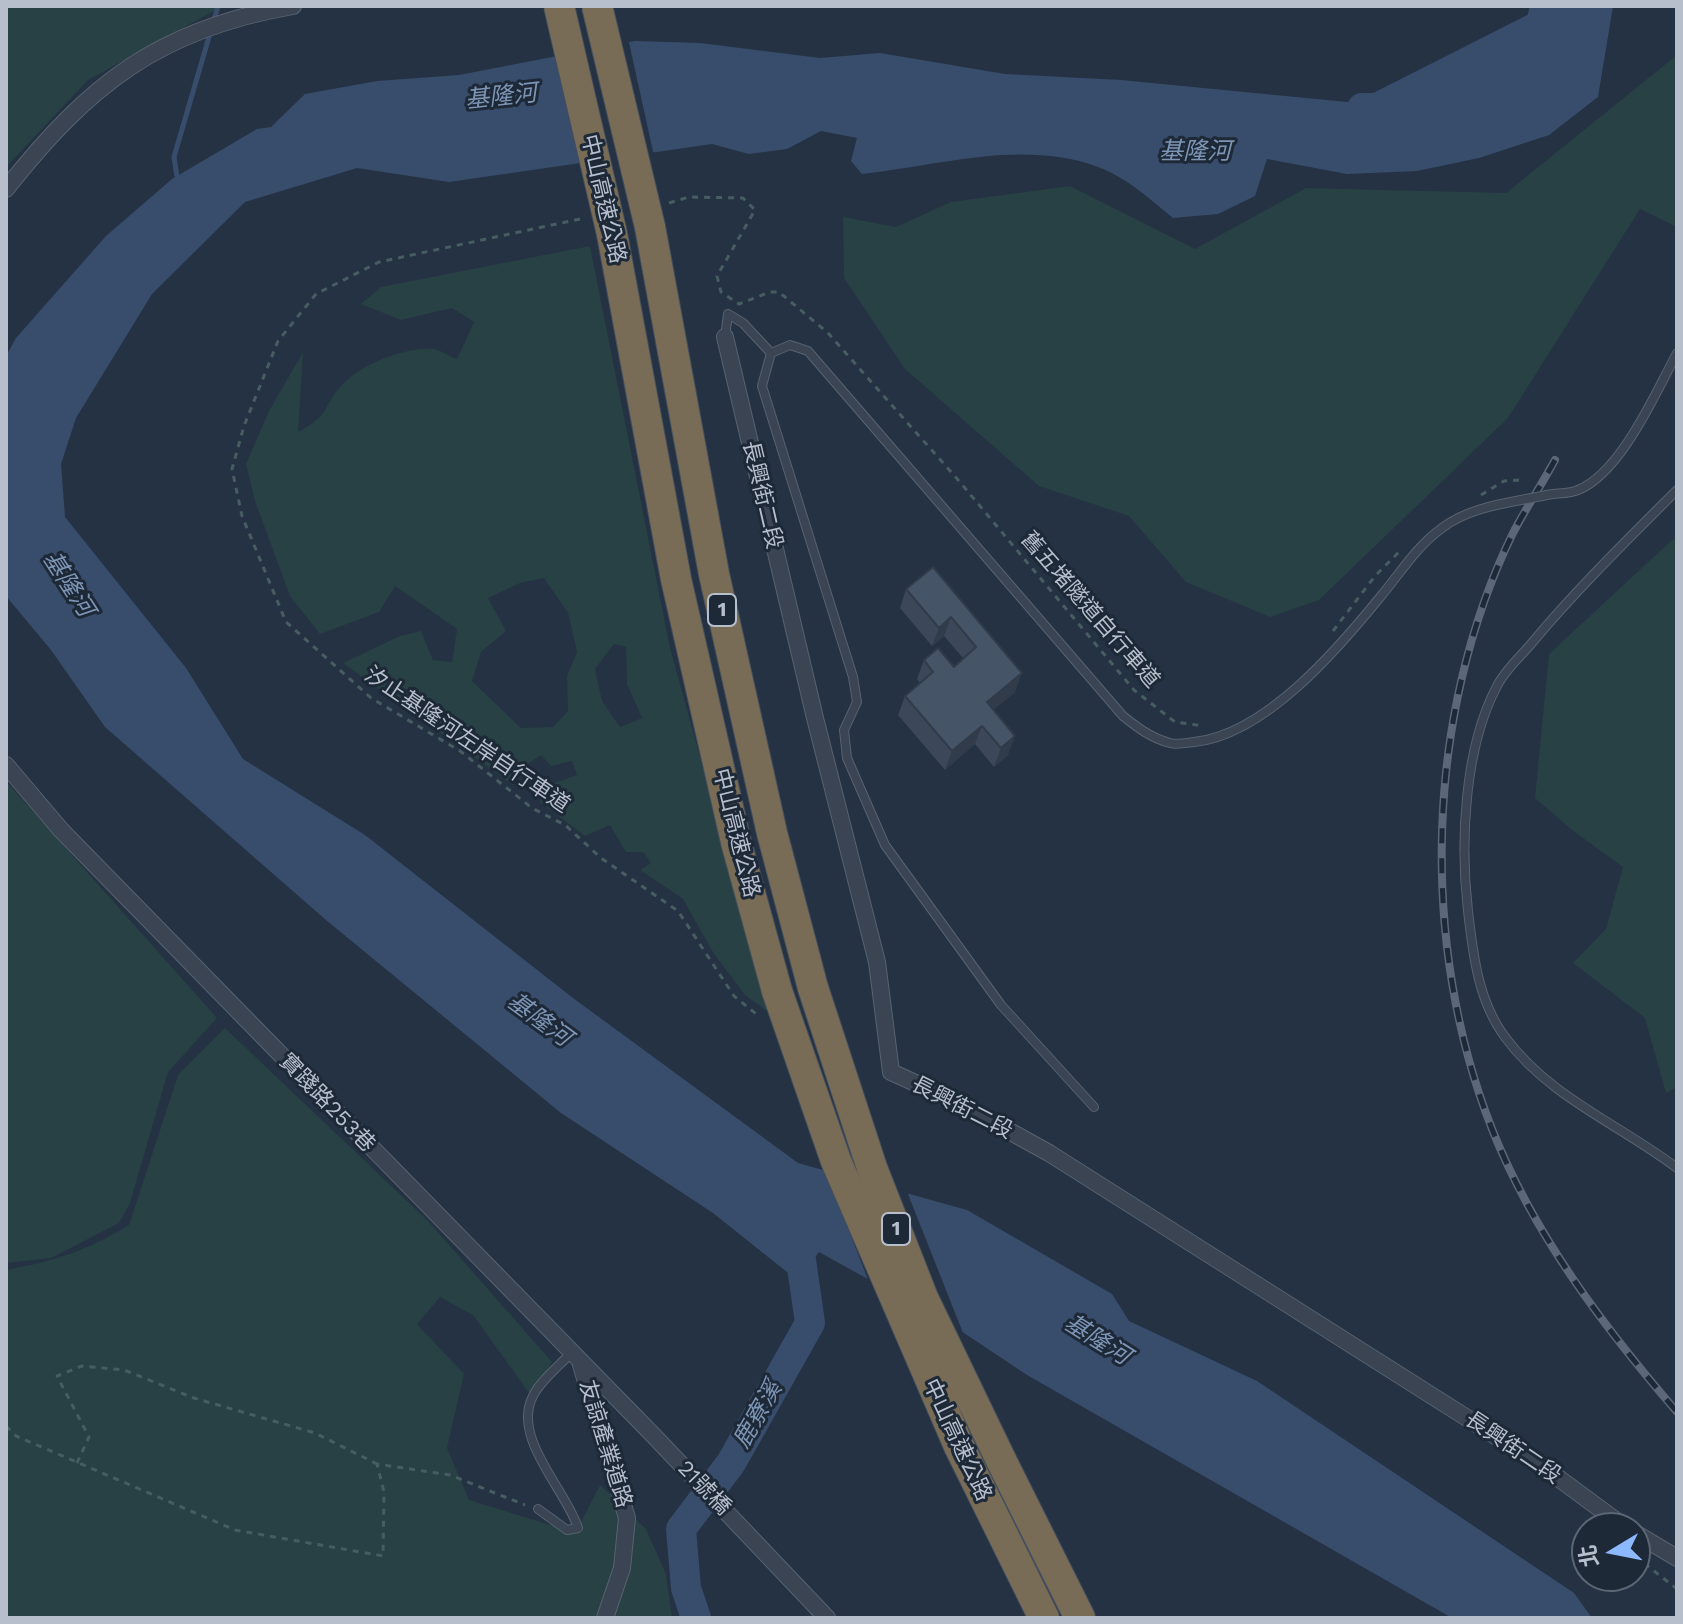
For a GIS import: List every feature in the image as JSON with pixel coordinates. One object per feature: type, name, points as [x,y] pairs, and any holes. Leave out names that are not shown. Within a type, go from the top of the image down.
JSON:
[{"type":"highway","name":"中山高速公路","points":[[559,6],[612,234],[676,579],[736,842],[777,991],[836,1161],[959,1446],[1044,1618]]},
{"type":"highway","name":"中山高速公路","points":[[597,6],[659,215],[714,574],[772,833],[813,988],[872,1168],[917,1284],[1080,1618]]},
{"type":"street","points":[[6,189],[51,132],[101,87],[157,48],[217,24],[293,6]]},
{"type":"street","name":"長興街二段","points":[[725,337],[815,718],[877,962],[891,1072],[953,1100],[1049,1153],[1538,1463],[1604,1512]]},
{"type":"street","name":"實踐路253巷","points":[[6,765],[61,830],[654,1436]]},
{"type":"street","name":"友諒產業道路","points":[[576,1359],[627,1518],[622,1568],[605,1618]]},
{"type":"street","points":[[597,1417],[599,1405],[606,1400],[624,1406]]},
{"type":"street","name":"21號橋","points":[[654,1436],[827,1618]]},
{"type":"street","points":[[1651,1543],[1677,1558]]},
{"type":"lane","points":[[725,337],[728,314],[743,323],[771,353]]},
{"type":"lane","points":[[771,353],[790,345],[808,351],[1123,716],[1148,735],[1174,745],[1212,740],[1248,724],[1321,665],[1382,595],[1410,556],[1443,526],[1485,506],[1578,491],[1603,472],[1636,428],[1677,353]]},
{"type":"lane","points":[[771,353],[762,386],[776,438],[847,648],[856,692],[857,702],[844,730],[844,742],[857,786],[885,845],[1001,1005],[1094,1107]]},
{"type":"lane","points":[[1677,490],[1567,601],[1497,684],[1480,731],[1467,801],[1465,880],[1476,976],[1502,1035],[1534,1071],[1566,1096],[1677,1168]]},
{"type":"lane","points":[[538,1509],[567,1530],[578,1528],[574,1513],[548,1475],[529,1435],[532,1397],[576,1359]]},
{"type":"path","name":"舊五堵隧道自行車道","points":[[659,215],[689,197],[743,198],[755,210],[717,276],[721,292],[739,304],[770,292],[779,292],[818,325],[959,481],[1134,690],[1175,722],[1214,726]]},
{"type":"path","name":"汐止基隆河左岸自行車道","points":[[580,219],[379,262],[316,294],[278,341],[251,403],[232,469],[242,516],[286,622],[371,698],[460,751],[532,808],[565,825],[601,858],[678,911],[734,996],[763,1018]]},
{"type":"path","points":[[1477,498],[1504,481],[1521,480]]},
{"type":"path","points":[[1325,642],[1375,576],[1404,548]]},
{"type":"path","points":[[77,1464],[89,1437],[57,1376],[82,1366],[124,1370],[194,1398],[315,1433],[377,1464],[450,1475],[538,1509]]},
{"type":"path","points":[[6,1426],[16,1436],[77,1464],[235,1530],[383,1556],[384,1492],[377,1464]]},
{"type":"path","points":[[1651,1569],[1677,1589]]},
{"type":"green space","points":[[6,6],[223,6],[88,80],[6,167]]},
{"type":"green space","points":[[1677,55],[1677,227],[1640,209],[1508,418],[1319,600],[1270,617],[1186,582],[1129,516],[1039,486],[905,369],[844,278],[843,217],[896,227],[951,202],[1070,186],[1195,249],[1306,188],[1506,193]]},
{"type":"green space","points":[[590,246],[670,648],[771,1014],[746,996],[714,954],[683,899],[640,870],[651,863],[643,852],[626,852],[610,825],[585,836],[540,802],[540,784],[552,784],[577,775],[572,761],[551,766],[541,755],[523,767],[513,785],[343,663],[400,636],[421,631],[433,660],[452,662],[457,629],[395,586],[379,612],[320,634],[290,596],[255,501],[246,464],[269,411],[303,352],[298,432],[322,415],[336,392],[351,376],[373,363],[423,349],[437,350],[457,359],[474,322],[452,308],[401,320],[361,304],[381,287]],"holes":[[[544,578],[568,613],[577,652],[567,676],[568,711],[553,727],[521,728],[472,681],[481,652],[506,631],[488,598],[520,583]],[[614,644],[626,647],[627,684],[642,718],[620,727],[602,701],[595,669]]]},
{"type":"green space","points":[[1673,539],[1677,542],[1677,1087],[1666,1093],[1645,1018],[1573,963],[1606,929],[1623,867],[1535,798],[1549,654]]},
{"type":"green space","points":[[6,781],[217,1018],[168,1072],[130,1203],[119,1223],[51,1258],[6,1263]]},
{"type":"green space","points":[[225,1028],[428,1221],[552,1362],[532,1397],[473,1315],[440,1297],[417,1324],[464,1374],[447,1448],[469,1500],[567,1530],[578,1528],[600,1485],[646,1529],[666,1574],[672,1618],[6,1618],[6,1270],[70,1254],[129,1225],[178,1075]]},
{"type":"water","name":"基隆河","points":[[1535,6],[1613,6],[1598,97],[1549,135],[1479,158],[1417,171],[1347,174],[1267,159],[1255,196],[1218,214],[1173,218],[1108,171],[1069,159],[1040,155],[980,157],[862,174],[851,161],[857,138],[821,131],[787,149],[749,154],[712,144],[449,182],[357,168],[245,202],[152,294],[76,418],[61,464],[65,517],[186,668],[243,759],[365,835],[573,998],[798,1163],[967,1210],[1112,1294],[1129,1321],[1257,1381],[1574,1593],[1592,1618],[1452,1618],[1027,1375],[958,1329],[819,1252],[797,1280],[713,1213],[561,1113],[326,920],[105,727],[51,650],[6,596],[6,356],[16,338],[106,236],[172,179],[257,129],[271,127],[305,94],[377,81],[459,75],[635,41],[700,43],[820,58],[880,53],[1005,74],[1121,80],[1378,105],[1500,57]]},
{"type":"pier","points":[[628,38],[654,156],[587,165],[560,52]]},
{"type":"pier","points":[[824,1166],[906,1189],[965,1338],[870,1285]]},
{"type":"building","points":[[933,567],[1022,673],[987,702],[1015,736],[1001,748],[982,726],[952,751],[905,696],[933,672],[924,660],[938,648],[954,667],[976,647],[951,617],[939,628],[906,589]]},
{"type":"waterway","points":[[178,183],[174,157],[218,6]]},
{"type":"waterway","name":"基隆河","points":[[1362,108],[1377,108],[1541,25],[1545,6]]},
{"type":"waterway","name":"鹿寮溪","points":[[696,1618],[686,1588],[681,1529],[731,1463],[810,1323],[797,1232]]},
{"type":"railway","points":[[1555,460],[1513,533],[1484,603],[1462,676],[1448,752],[1442,829],[1443,907],[1452,983],[1468,1058],[1492,1129],[1528,1206],[1597,1313],[1677,1412]]}]
